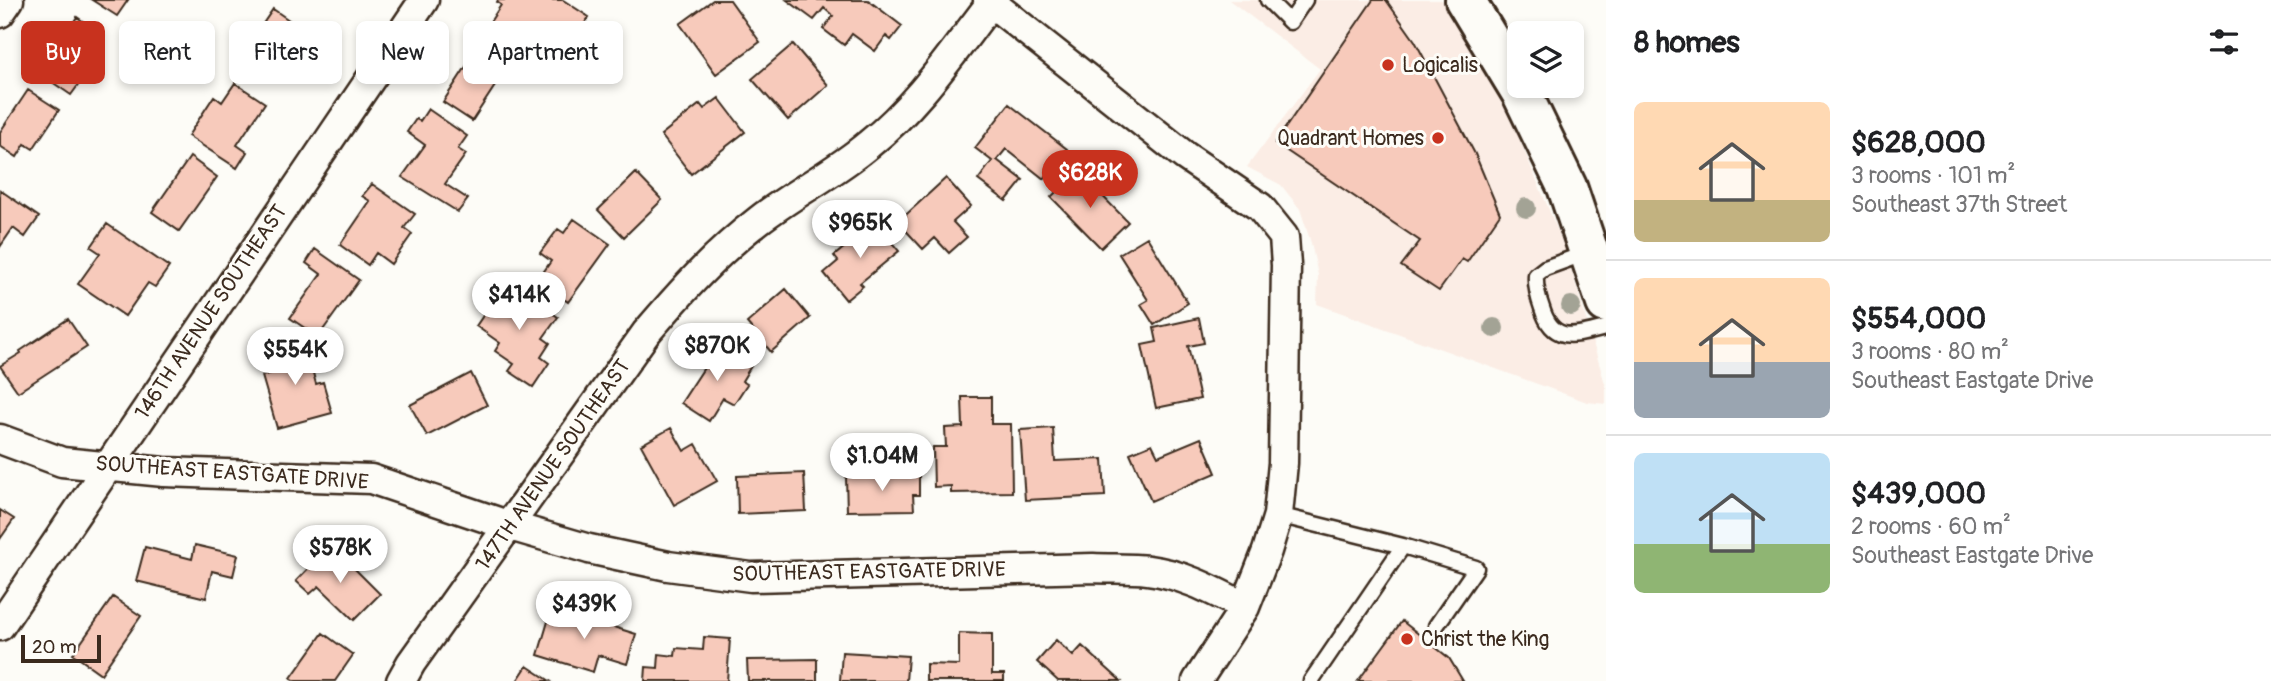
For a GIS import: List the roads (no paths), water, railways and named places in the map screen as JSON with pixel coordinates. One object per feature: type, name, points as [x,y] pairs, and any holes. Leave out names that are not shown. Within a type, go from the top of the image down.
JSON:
[{"type":"main road","points":[[1465,0],[1522,94],[1567,187],[1606,303]]},
{"type":"street","points":[[0,13],[9,0]]},
{"type":"street","name":"146TH AVENUE SOUTHEAST","points":[[0,626],[424,0]]},
{"type":"street","points":[[989,1],[1185,156],[1260,207],[1284,237],[1286,265],[1283,463],[1278,515],[1245,607],[1197,681]]},
{"type":"street","name":"147TH AVENUE SOUTHEAST","points":[[401,681],[411,663],[646,333],[688,284],[759,220],[869,145],[885,130],[910,106],[989,1]]},
{"type":"street","name":"SOUTHEAST EASTGATE DRIVE","points":[[0,439],[62,461],[107,466],[164,472],[371,480],[589,549],[668,566],[751,577],[1093,568],[1148,570],[1181,577],[1245,607]]},
{"type":"lane","points":[[1268,0],[1290,22],[1304,0]]},
{"type":"lane","points":[[1590,252],[1545,268],[1536,275],[1535,285],[1546,323],[1555,331],[1564,335],[1606,328]]},
{"type":"lane","points":[[1278,515],[1403,546],[1476,568],[1436,626]]},
{"type":"lane","points":[[1311,681],[1403,546]]},
{"type":"place","name":"Logicalis","points":[[1388,65]]},
{"type":"place","name":"Quadrant Homes","points":[[1438,138]]},
{"type":"place","name":"Christ the King","points":[[1407,639]]}]
